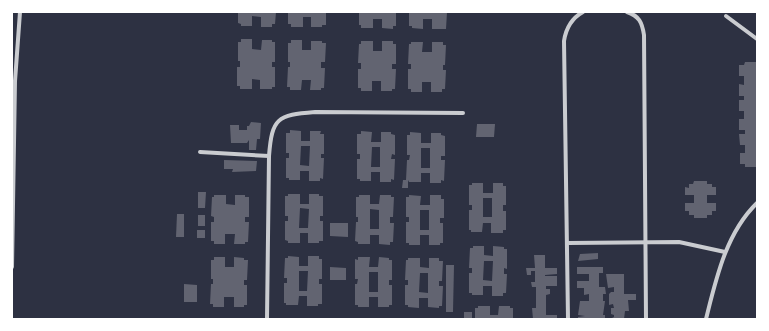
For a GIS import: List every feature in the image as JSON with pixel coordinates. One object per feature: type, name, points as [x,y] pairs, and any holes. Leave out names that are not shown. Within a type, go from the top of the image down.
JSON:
[{"type":"street","points":[[12,267],[16,52],[20,12]]},
{"type":"street","points":[[568,319],[564,52],[565,33],[569,24],[576,16],[583,12]]},
{"type":"street","points":[[627,12],[637,16],[641,21],[644,35],[646,319]]},
{"type":"street","points":[[726,16],[757,39]]},
{"type":"street","points":[[267,319],[269,156],[271,134],[275,122],[296,113],[340,111],[463,113]]},
{"type":"street","points":[[200,152],[269,156]]},
{"type":"street","points":[[706,319],[726,252],[744,219],[757,203]]},
{"type":"street","points":[[568,243],[646,242],[690,244],[726,252]]},
{"type":"building","points":[[238,12],[276,12],[275,24],[272,24],[272,27],[261,27],[261,17],[252,16],[252,26],[241,26],[241,24],[238,23]]},
{"type":"building","points":[[288,12],[326,12],[326,25],[322,25],[322,27],[311,27],[311,17],[303,17],[303,27],[291,27],[291,24],[288,24]]},
{"type":"building","points":[[359,12],[396,12],[396,26],[393,26],[393,29],[382,28],[382,19],[373,19],[373,28],[361,28],[361,25],[359,25]]},
{"type":"building","points":[[409,12],[447,12],[446,29],[432,29],[432,19],[423,19],[423,29],[412,28],[412,26],[409,26]]},
{"type":"building","points":[[241,39],[252,39],[252,49],[261,50],[262,40],[272,40],[272,42],[275,42],[275,62],[272,62],[272,67],[275,67],[275,87],[272,87],[272,89],[260,89],[260,80],[252,79],[252,89],[240,89],[240,86],[237,86],[237,67],[240,67],[240,61],[238,61],[238,42],[241,42]]},
{"type":"building","points":[[291,40],[302,40],[302,50],[311,50],[311,41],[322,41],[322,43],[326,43],[325,62],[321,62],[321,68],[325,68],[324,88],[321,88],[321,90],[310,90],[311,80],[302,80],[301,90],[290,90],[290,87],[287,87],[288,67],[290,67],[290,62],[288,62],[288,43],[291,43]]},
{"type":"building","points":[[361,41],[373,41],[373,51],[382,51],[382,41],[393,41],[393,44],[396,44],[396,64],[392,64],[392,69],[396,69],[395,89],[392,89],[392,91],[381,91],[381,81],[372,81],[372,91],[361,91],[361,88],[358,88],[358,69],[361,69],[361,63],[358,63],[359,44],[361,44]]},
{"type":"building","points":[[411,42],[423,42],[422,52],[432,52],[432,42],[443,42],[443,45],[446,45],[445,65],[443,65],[443,70],[446,70],[445,89],[442,89],[442,92],[431,92],[431,82],[422,82],[422,92],[411,92],[411,89],[408,89],[408,69],[411,69],[411,64],[408,64],[409,44],[411,44]]},
{"type":"building","points":[[745,62],[757,62],[757,167],[745,167],[745,164],[740,164],[740,153],[745,153],[745,145],[740,145],[739,134],[745,134],[745,130],[739,130],[739,119],[744,119],[744,111],[739,111],[739,100],[744,100],[744,96],[739,96],[739,84],[744,85],[744,76],[739,76],[739,65],[744,65]]},
{"type":"building","points":[[251,122],[261,123],[260,139],[257,139],[256,150],[249,150],[249,140],[247,143],[231,143],[230,125],[239,125],[239,130],[247,130],[247,126],[249,126]]},
{"type":"building","points":[[477,124],[495,124],[494,137],[476,137]]},
{"type":"building","points":[[290,130],[301,131],[301,141],[310,141],[310,131],[321,131],[320,134],[324,134],[324,154],[321,154],[321,158],[324,158],[323,179],[320,178],[320,181],[309,181],[309,171],[300,171],[300,180],[289,180],[289,178],[286,178],[286,158],[289,158],[289,153],[286,153],[286,133],[290,133]],"holes":[[[301,146],[310,146],[309,166],[300,165]]]},
{"type":"building","points":[[361,131],[372,132],[371,142],[381,142],[381,132],[391,132],[391,134],[395,135],[395,155],[392,154],[391,159],[395,159],[394,180],[391,179],[391,182],[380,182],[380,172],[371,172],[371,181],[360,181],[360,179],[357,179],[357,159],[360,159],[360,154],[357,154],[357,134],[361,134]],"holes":[[[372,147],[380,147],[380,167],[371,167]]]},
{"type":"building","points":[[410,132],[421,133],[421,143],[431,143],[431,133],[441,133],[441,135],[445,136],[445,156],[441,156],[441,160],[445,160],[444,181],[441,180],[441,183],[430,183],[430,173],[421,173],[421,182],[409,182],[408,180],[408,188],[402,188],[403,180],[406,180],[407,160],[409,160],[410,155],[407,155],[407,135],[410,135]],"holes":[[[421,148],[430,148],[430,168],[421,168]]]},
{"type":"building","points":[[224,160],[257,161],[256,171],[232,172],[233,169],[224,169]]},
{"type":"building","points":[[694,181],[707,181],[707,184],[712,184],[712,187],[716,187],[716,195],[707,195],[707,203],[716,203],[716,211],[712,211],[712,215],[707,215],[707,218],[694,218],[694,215],[689,215],[689,211],[685,211],[685,203],[694,203],[694,195],[685,195],[685,187],[689,188],[689,184],[693,184]]},
{"type":"building","points":[[472,183],[483,183],[483,193],[493,193],[493,183],[503,183],[503,186],[506,186],[506,205],[503,205],[503,211],[506,211],[506,230],[503,230],[503,233],[491,233],[491,223],[483,223],[482,232],[471,232],[471,230],[469,230],[469,210],[472,210],[472,205],[469,205],[469,185],[472,185]],"holes":[[[483,198],[492,198],[492,217],[483,217]]]},
{"type":"building","points":[[198,192],[206,192],[205,208],[198,208]]},
{"type":"building","points":[[288,194],[300,194],[300,204],[309,204],[309,194],[319,194],[319,196],[323,196],[323,216],[320,216],[320,221],[323,221],[323,241],[319,241],[319,243],[308,243],[308,233],[300,233],[300,243],[288,243],[288,241],[285,240],[285,221],[288,221],[288,216],[285,216],[285,196],[288,196]],"holes":[[[300,208],[309,209],[308,228],[299,228]]]},
{"type":"building","points":[[214,195],[226,195],[226,204],[235,205],[235,195],[245,195],[245,197],[249,197],[249,217],[245,217],[245,222],[249,222],[248,242],[245,242],[245,244],[234,244],[235,234],[225,234],[225,244],[214,244],[214,241],[211,241],[211,222],[214,222],[214,217],[211,216],[212,197],[214,197]]},
{"type":"building","points":[[359,195],[370,195],[370,204],[379,204],[380,195],[391,195],[391,197],[394,197],[393,217],[390,217],[390,223],[394,223],[393,242],[390,242],[390,245],[379,244],[379,235],[370,235],[370,244],[358,244],[358,242],[355,241],[356,222],[358,222],[358,217],[356,217],[356,197],[359,197]],"holes":[[[370,209],[379,210],[379,229],[370,229]]]},
{"type":"building","points":[[409,195],[421,196],[420,205],[430,205],[430,195],[441,195],[441,199],[444,199],[444,218],[440,218],[440,223],[443,223],[443,243],[440,243],[440,245],[429,245],[429,235],[420,235],[420,245],[409,245],[409,243],[406,243],[406,222],[409,222],[409,217],[406,217],[406,197],[409,197]],"holes":[[[420,210],[429,210],[429,230],[420,230]]]},
{"type":"building","points":[[177,214],[184,214],[184,237],[176,237]]},
{"type":"building","points":[[198,215],[205,215],[205,226],[198,226]]},
{"type":"building","points":[[330,223],[348,223],[348,237],[330,236]]},
{"type":"building","points":[[197,230],[205,230],[205,238],[197,238]]},
{"type":"building","points":[[473,246],[484,246],[484,255],[493,256],[493,246],[504,247],[504,249],[507,249],[507,269],[504,268],[504,274],[507,274],[506,293],[503,293],[503,296],[492,296],[492,286],[483,286],[483,295],[472,295],[472,293],[469,293],[469,273],[472,273],[472,268],[469,268],[470,248],[473,248]],"holes":[[[484,261],[493,261],[492,281],[483,280]]]},
{"type":"building","points":[[598,253],[598,259],[578,261],[580,254]]},
{"type":"building","points":[[534,255],[545,255],[545,268],[557,268],[557,274],[545,276],[557,276],[557,286],[546,286],[546,289],[550,289],[550,294],[546,295],[546,315],[557,315],[557,319],[533,319],[532,308],[536,308],[536,287],[532,287],[531,282],[535,282],[535,271],[531,271],[531,275],[527,275],[526,268],[535,268]]},
{"type":"building","points":[[288,256],[299,257],[299,266],[308,266],[308,256],[319,256],[319,259],[322,259],[322,279],[319,279],[319,284],[322,284],[322,304],[318,304],[318,306],[307,306],[307,296],[299,296],[298,305],[286,305],[286,303],[284,303],[284,283],[287,283],[287,278],[284,278],[285,258],[288,258]],"holes":[[[299,271],[308,271],[307,291],[299,291]]]},
{"type":"building","points":[[214,257],[225,257],[225,267],[234,267],[234,257],[248,260],[247,280],[244,280],[244,285],[247,285],[247,305],[244,305],[244,307],[234,307],[234,297],[224,297],[224,307],[213,307],[213,304],[210,304],[211,284],[213,284],[213,279],[211,279],[211,260],[214,260]]},
{"type":"building","points":[[358,257],[370,257],[369,267],[378,267],[379,257],[389,258],[389,260],[392,260],[392,280],[389,280],[389,285],[392,285],[392,305],[389,305],[389,307],[378,307],[378,297],[369,297],[369,307],[358,307],[358,305],[355,305],[355,284],[357,284],[358,279],[355,279],[355,259],[358,260]],"holes":[[[369,272],[378,272],[378,292],[369,292]]]},
{"type":"building","points":[[408,258],[420,258],[420,267],[429,268],[429,258],[439,258],[439,261],[443,261],[442,281],[439,281],[439,286],[443,286],[442,306],[439,306],[439,308],[428,307],[428,298],[419,298],[419,308],[408,307],[408,305],[405,305],[405,285],[408,285],[408,280],[405,280],[406,260],[408,260]],"holes":[[[420,273],[428,273],[428,293],[419,292]]]},
{"type":"building","points":[[446,265],[454,265],[453,312],[446,312]]},
{"type":"building","points":[[330,267],[346,268],[346,280],[330,280]]},
{"type":"building","points":[[577,267],[603,267],[603,273],[599,273],[599,287],[605,287],[606,294],[603,294],[603,301],[605,301],[603,315],[605,315],[605,319],[578,319],[578,317],[585,316],[578,315],[580,301],[589,301],[589,294],[584,295],[584,288],[577,288],[577,281],[589,281],[589,274],[577,274]]},
{"type":"building","points":[[606,274],[624,274],[624,294],[636,294],[636,300],[628,300],[629,311],[625,311],[624,319],[610,319],[614,317],[614,315],[611,314],[611,308],[614,308],[613,304],[609,305],[609,294],[614,292],[614,287],[608,288]]},
{"type":"building","points":[[184,284],[197,285],[197,302],[184,302]]},
{"type":"building","points":[[478,306],[490,306],[490,315],[498,315],[499,306],[510,306],[510,308],[513,308],[513,319],[475,319],[475,308],[478,308]]},
{"type":"building","points":[[464,312],[472,312],[472,319],[464,319]]}]
